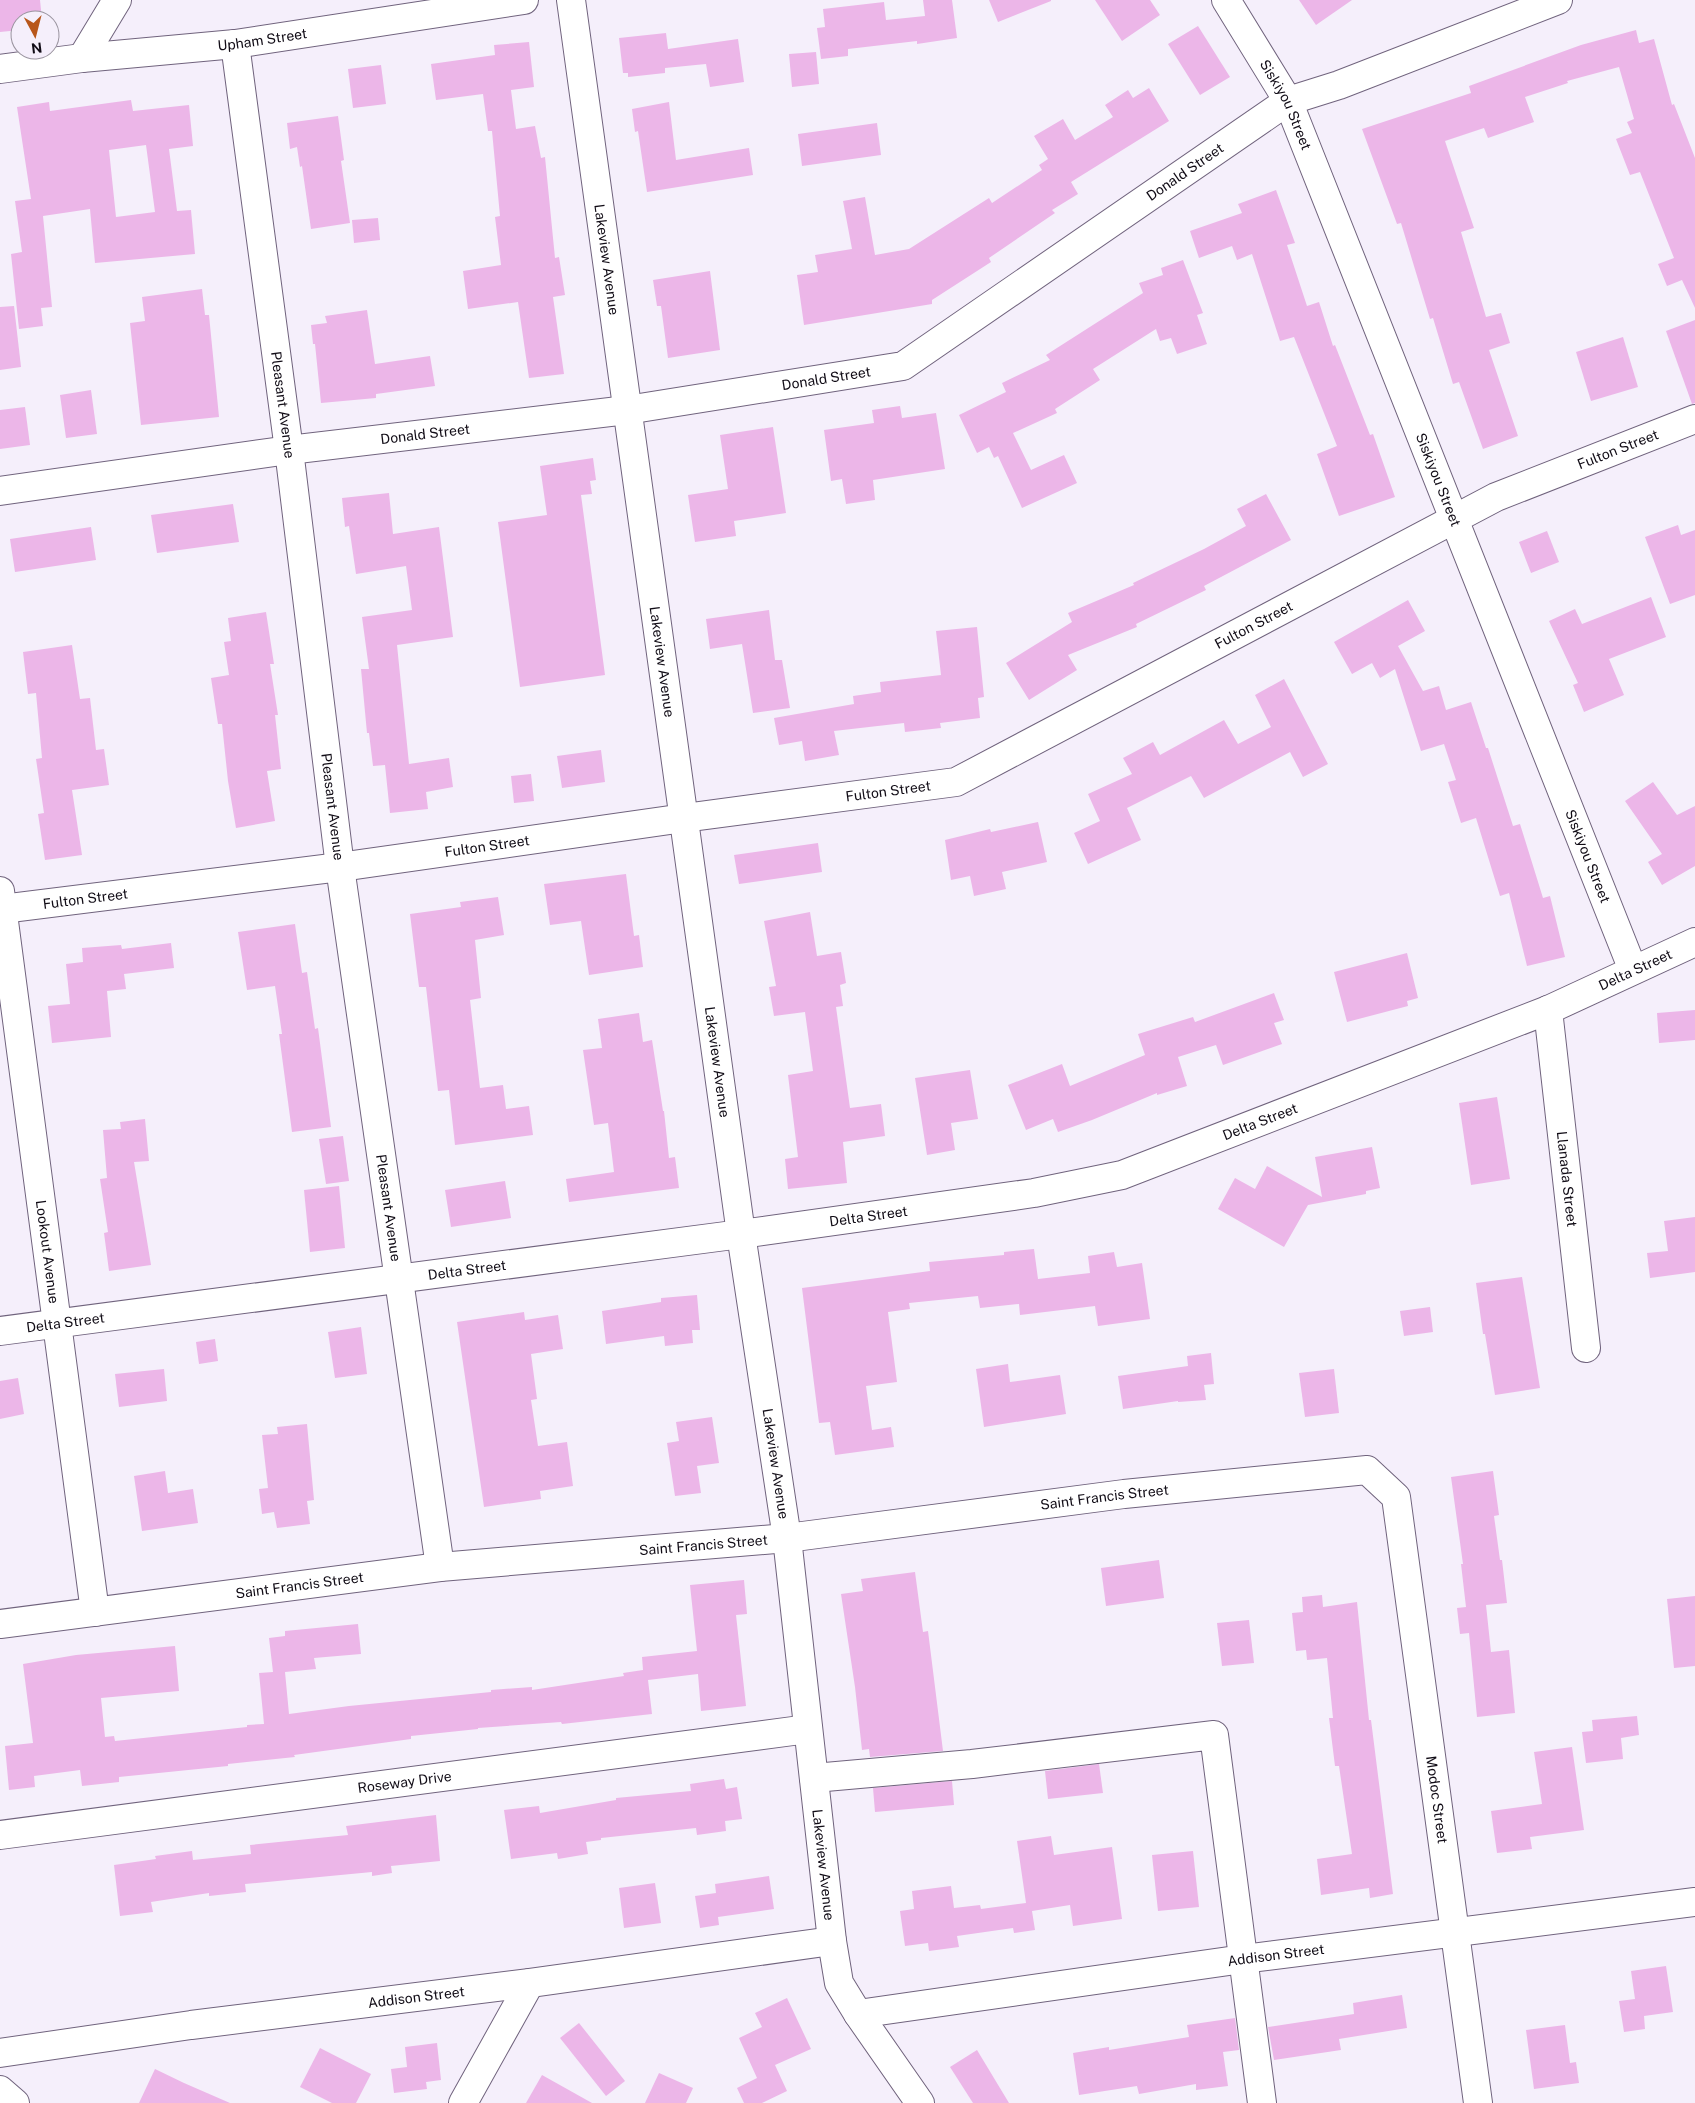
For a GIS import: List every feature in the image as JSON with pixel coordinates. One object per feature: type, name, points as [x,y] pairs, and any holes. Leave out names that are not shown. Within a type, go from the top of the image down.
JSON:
[{"type":"street","points":[[82,58],[117,0]]},
{"type":"street","name":"Upham Street","points":[[0,69],[82,58],[235,44],[524,0]]},
{"type":"street","name":"Lakeview Avenue","points":[[571,0],[741,1234],[787,1538],[832,1941],[839,1983],[858,2014],[920,2103]]},
{"type":"street","name":"Siskiyou Street","points":[[1226,0],[1288,101],[1633,970]]},
{"type":"street","name":"Donald Street","points":[[0,491],[289,450],[627,410],[903,366],[1288,101],[1339,86],[1558,0]]},
{"type":"street","name":"Pleasant Avenue","points":[[235,44],[289,450],[340,867],[440,1567]]},
{"type":"street","name":"Fulton Street","points":[[1,900],[340,867],[684,818],[956,782],[1496,497],[1695,419]]},
{"type":"street","name":"Lookout Avenue","points":[[1,900],[58,1323],[94,1612]]},
{"type":"street","name":"Delta Street","points":[[0,1331],[741,1234],[1034,1193],[1122,1175],[1548,1010],[1695,942]]},
{"type":"street","name":"Llanada Street","points":[[1548,1010],[1586,1348]]},
{"type":"street","name":"Saint Francis Street","points":[[0,1624],[440,1567],[787,1538],[1124,1494],[1367,1470],[1396,1497]]},
{"type":"street","name":"Modoc Street","points":[[1396,1497],[1457,1933],[1478,2103]]},
{"type":"street","name":"Roseway Drive","points":[[0,1835],[808,1729]]},
{"type":"street","points":[[814,1778],[972,1764],[1214,1735],[1262,2103]]},
{"type":"street","name":"Addison Street","points":[[858,2014],[1243,1959],[1695,1902]]},
{"type":"street","name":"Addison Street","points":[[0,2053],[191,2025],[530,1983],[832,1941]]},
{"type":"street","points":[[463,2103],[530,1983]]},
{"type":"street","points":[[0,2090],[15,2103]]},
{"type":"building","points":[[0,0],[40,0],[41,10],[10,10],[10,31],[0,32]]},
{"type":"building","points":[[923,0],[952,0],[957,38],[917,44],[917,41],[848,49],[848,56],[821,59],[817,28],[825,27],[823,9],[884,2],[886,20],[925,16]]},
{"type":"building","points":[[989,0],[1051,0],[1051,1],[998,22]]},
{"type":"building","points":[[1095,0],[1150,0],[1160,15],[1122,41]]},
{"type":"building","points":[[1299,0],[1352,0],[1316,25]]},
{"type":"building","points":[[1198,26],[1230,77],[1200,95],[1168,44]]},
{"type":"building","points":[[1636,30],[1639,43],[1654,39],[1672,105],[1674,104],[1695,158],[1695,308],[1682,280],[1667,286],[1658,264],[1674,258],[1640,172],[1630,175],[1616,139],[1632,133],[1627,122],[1634,119],[1619,67],[1567,81],[1568,83],[1525,97],[1534,122],[1488,138],[1484,128],[1445,141],[1474,228],[1461,232],[1486,317],[1501,313],[1510,343],[1489,350],[1518,436],[1483,449],[1459,382],[1453,384],[1433,318],[1430,319],[1401,223],[1397,224],[1362,129],[1471,93],[1469,86],[1581,45]]},
{"type":"building","points":[[666,33],[668,49],[738,39],[744,82],[710,87],[706,64],[665,68],[665,73],[628,77],[628,73],[623,73],[619,38]]},
{"type":"building","points":[[529,42],[534,87],[511,90],[516,129],[535,126],[541,158],[545,157],[555,258],[559,257],[565,295],[553,297],[564,374],[529,378],[518,302],[468,309],[463,271],[501,265],[495,217],[500,216],[492,131],[488,131],[483,94],[436,100],[431,64],[495,55],[494,45]]},
{"type":"building","points":[[816,52],[819,84],[792,87],[789,54]]},
{"type":"building","points":[[381,65],[386,104],[353,108],[348,69]]},
{"type":"building","points":[[1149,88],[1169,121],[1071,182],[1078,194],[1052,210],[1055,213],[989,258],[991,262],[932,300],[932,304],[804,325],[797,275],[818,272],[815,255],[852,249],[843,201],[865,197],[875,255],[909,249],[989,198],[992,203],[1042,170],[1039,165],[1048,159],[1034,136],[1063,119],[1075,140],[1113,117],[1105,105],[1128,90],[1133,98]]},
{"type":"building","points":[[131,100],[133,111],[189,105],[193,146],[169,149],[177,211],[191,210],[195,254],[95,263],[90,209],[43,216],[52,307],[41,308],[43,326],[19,329],[11,254],[22,252],[15,201],[31,199],[17,107],[49,102],[50,111]],"holes":[[[146,145],[155,212],[116,217],[109,150]]]},
{"type":"building","points":[[669,102],[676,160],[749,148],[753,175],[647,192],[638,131],[635,132],[632,109]]},
{"type":"building","points":[[338,116],[344,160],[341,161],[350,223],[311,229],[302,166],[300,167],[297,147],[290,149],[287,123]]},
{"type":"building","points":[[877,123],[881,155],[802,166],[798,134]]},
{"type":"building","points":[[1276,190],[1295,243],[1287,245],[1307,306],[1319,302],[1333,346],[1335,345],[1370,435],[1373,434],[1395,497],[1339,516],[1317,454],[1337,446],[1294,337],[1280,341],[1252,254],[1237,260],[1232,246],[1199,258],[1190,231],[1242,213],[1238,204]]},
{"type":"building","points":[[378,218],[380,240],[354,243],[352,220]]},
{"type":"building","points":[[1183,260],[1203,313],[1197,315],[1207,344],[1177,354],[1171,338],[1160,341],[1156,329],[1093,369],[1100,380],[1055,409],[1057,413],[1013,433],[1031,470],[1064,455],[1077,483],[1022,508],[998,456],[994,458],[989,447],[977,453],[959,415],[1006,392],[1002,383],[1050,360],[1046,355],[1143,293],[1139,283],[1163,275],[1161,268]]},
{"type":"building","points":[[710,271],[720,350],[668,358],[661,306],[657,306],[653,280]]},
{"type":"building","points":[[202,289],[205,315],[209,315],[219,417],[141,425],[130,323],[145,321],[142,297]]},
{"type":"building","points":[[14,306],[21,367],[0,370],[0,307]]},
{"type":"building","points":[[367,310],[375,364],[430,356],[435,386],[376,394],[376,398],[321,403],[315,344],[313,344],[311,325],[327,323],[325,316]]},
{"type":"building","points":[[1695,320],[1695,403],[1692,404],[1666,331]]},
{"type":"building","points":[[1623,337],[1638,387],[1591,401],[1576,352]]},
{"type":"building","points":[[91,390],[97,434],[66,438],[60,395]]},
{"type":"building","points":[[900,406],[902,418],[936,413],[945,469],[873,480],[875,500],[846,504],[842,479],[831,481],[824,430],[874,423],[872,410]]},
{"type":"building","points":[[25,407],[30,445],[0,449],[0,410]]},
{"type":"building","points":[[773,427],[786,513],[734,521],[736,536],[695,542],[688,495],[728,489],[720,435]]},
{"type":"building","points":[[593,458],[596,480],[590,481],[592,494],[581,495],[605,675],[520,687],[498,522],[547,515],[540,466]]},
{"type":"building","points":[[389,493],[393,534],[439,527],[453,637],[397,645],[409,764],[449,758],[453,787],[426,792],[428,809],[390,813],[385,765],[373,766],[369,733],[367,733],[361,669],[369,669],[362,617],[412,610],[406,566],[356,574],[349,526],[345,527],[342,498]]},
{"type":"building","points":[[1266,494],[1291,540],[1204,586],[1206,590],[1136,624],[1137,627],[1068,655],[1077,670],[1029,700],[1006,663],[1072,622],[1068,613],[1134,585],[1133,583],[1204,549],[1246,526],[1237,509]]},
{"type":"building","points":[[233,504],[239,542],[157,553],[151,515]]},
{"type":"building","points":[[1678,525],[1681,535],[1695,530],[1695,595],[1670,604],[1645,537]]},
{"type":"building","points":[[91,527],[96,560],[15,572],[10,539]]},
{"type":"building","points":[[1547,531],[1559,562],[1531,573],[1519,542]]},
{"type":"building","points":[[1651,597],[1666,637],[1609,659],[1624,695],[1584,712],[1573,685],[1578,683],[1549,621],[1575,609],[1582,624]]},
{"type":"building","points":[[1408,600],[1425,631],[1398,646],[1423,691],[1439,686],[1446,710],[1471,702],[1513,826],[1520,824],[1543,898],[1550,896],[1565,957],[1527,966],[1509,893],[1500,896],[1476,818],[1461,823],[1448,782],[1456,780],[1444,744],[1421,751],[1395,669],[1380,678],[1372,663],[1352,674],[1334,642]]},
{"type":"building","points":[[769,610],[775,660],[782,660],[790,708],[753,713],[742,644],[710,649],[706,619]]},
{"type":"building","points":[[266,612],[274,664],[270,664],[278,715],[275,715],[281,769],[267,771],[275,821],[236,828],[228,781],[222,724],[218,724],[211,678],[229,675],[224,642],[231,641],[228,618]]},
{"type":"building","points":[[977,627],[984,697],[978,698],[980,718],[940,723],[941,728],[905,732],[904,723],[834,731],[839,755],[805,761],[802,741],[779,745],[774,718],[854,704],[853,696],[881,692],[880,682],[941,675],[936,631]]},
{"type":"building","points":[[72,645],[80,699],[90,698],[96,750],[104,749],[109,785],[72,790],[82,855],[45,860],[38,814],[44,813],[36,759],[42,758],[36,693],[28,694],[23,652]]},
{"type":"building","points":[[1284,679],[1328,764],[1303,777],[1290,752],[1204,798],[1191,776],[1127,808],[1141,840],[1088,864],[1074,833],[1100,821],[1088,794],[1132,774],[1123,758],[1153,742],[1160,755],[1224,720],[1238,744],[1271,727],[1255,695]]},
{"type":"building","points":[[601,750],[605,782],[562,788],[557,756]]},
{"type":"building","points":[[531,774],[534,801],[514,803],[511,776]]},
{"type":"building","points":[[1653,782],[1677,815],[1695,806],[1695,866],[1662,885],[1648,862],[1662,854],[1625,801]]},
{"type":"building","points":[[1038,822],[1047,862],[1002,872],[1006,889],[974,896],[970,876],[951,880],[945,840],[990,829],[991,832]]},
{"type":"building","points":[[818,843],[822,872],[739,884],[734,855]]},
{"type":"building","points":[[626,874],[634,936],[639,935],[643,967],[589,975],[581,921],[550,925],[544,884]]},
{"type":"building","points":[[498,897],[504,935],[475,940],[481,998],[470,1000],[480,1088],[503,1085],[506,1109],[529,1106],[533,1135],[455,1145],[449,1090],[438,1091],[426,987],[419,987],[410,914],[461,907],[460,902]]},
{"type":"building","points":[[810,912],[817,956],[841,952],[846,983],[840,985],[843,1006],[836,1007],[850,1108],[881,1104],[885,1136],[843,1142],[847,1183],[788,1189],[785,1159],[798,1157],[788,1075],[813,1071],[805,1012],[774,1016],[769,987],[776,986],[764,921]]},
{"type":"building","points":[[295,924],[302,973],[307,972],[315,1029],[318,1028],[331,1127],[292,1132],[279,1034],[282,1034],[275,986],[247,990],[238,932]]},
{"type":"building","points":[[171,943],[174,968],[124,974],[126,989],[107,991],[111,1037],[52,1043],[48,1006],[70,1004],[66,964],[83,962],[82,948],[121,945],[122,949]]},
{"type":"building","points":[[1407,953],[1418,998],[1407,1001],[1408,1006],[1347,1022],[1334,972]]},
{"type":"building","points":[[1274,993],[1284,1020],[1274,1023],[1282,1044],[1223,1065],[1216,1045],[1178,1057],[1187,1086],[1157,1095],[1157,1093],[1058,1132],[1053,1119],[1026,1130],[1008,1085],[1062,1064],[1070,1086],[1145,1055],[1138,1034],[1193,1017],[1195,1022]]},
{"type":"building","points":[[1695,1010],[1695,1040],[1659,1043],[1657,1013]]},
{"type":"building","points":[[639,1013],[643,1042],[652,1040],[664,1111],[669,1158],[675,1157],[679,1188],[569,1202],[566,1179],[614,1172],[608,1123],[594,1125],[583,1050],[602,1048],[598,1019]]},
{"type":"building","points":[[970,1070],[978,1119],[951,1123],[955,1150],[927,1155],[915,1078]]},
{"type":"building","points":[[1497,1097],[1510,1179],[1471,1185],[1459,1103]]},
{"type":"building","points":[[145,1119],[149,1161],[134,1162],[151,1265],[109,1271],[104,1233],[108,1232],[100,1179],[107,1178],[103,1130],[121,1129],[120,1122]]},
{"type":"building","points":[[343,1136],[349,1181],[326,1184],[319,1139]]},
{"type":"building","points":[[1372,1147],[1380,1188],[1366,1191],[1366,1194],[1308,1205],[1284,1247],[1218,1209],[1235,1178],[1255,1189],[1267,1166],[1322,1197],[1315,1157]]},
{"type":"building","points":[[505,1181],[511,1218],[451,1227],[445,1190]]},
{"type":"building","points":[[339,1186],[345,1248],[310,1252],[304,1190]]},
{"type":"building","points":[[1695,1217],[1695,1272],[1650,1278],[1647,1253],[1668,1251],[1664,1221]]},
{"type":"building","points":[[1034,1249],[1038,1279],[1090,1273],[1088,1256],[1114,1252],[1117,1267],[1142,1263],[1150,1319],[1098,1326],[1095,1306],[1020,1315],[1019,1304],[980,1308],[978,1296],[909,1303],[910,1309],[888,1312],[897,1382],[866,1386],[872,1430],[891,1427],[894,1447],[835,1455],[830,1422],[819,1423],[802,1288],[930,1271],[929,1262],[1004,1255],[1004,1252]]},
{"type":"building","points":[[1522,1277],[1540,1388],[1495,1395],[1485,1334],[1483,1334],[1476,1283]]},
{"type":"building","points":[[697,1295],[700,1330],[692,1330],[693,1343],[665,1346],[664,1336],[606,1344],[602,1311],[661,1302],[661,1298]]},
{"type":"building","points":[[1430,1307],[1433,1332],[1404,1336],[1400,1311]]},
{"type":"building","points":[[524,1312],[525,1320],[558,1315],[563,1349],[531,1354],[537,1399],[531,1400],[538,1446],[567,1442],[573,1486],[540,1491],[541,1499],[484,1507],[457,1322]]},
{"type":"building","points":[[361,1327],[367,1374],[335,1378],[328,1332]]},
{"type":"building","points":[[215,1339],[218,1361],[199,1364],[196,1342]]},
{"type":"building","points":[[1211,1353],[1214,1384],[1204,1385],[1206,1400],[1178,1401],[1123,1409],[1118,1376],[1188,1366],[1187,1356]]},
{"type":"building","points":[[1008,1364],[1010,1382],[1060,1375],[1066,1414],[984,1427],[976,1369]]},
{"type":"building","points":[[164,1369],[167,1401],[119,1407],[115,1374]]},
{"type":"building","points":[[1334,1369],[1339,1413],[1305,1417],[1299,1373]]},
{"type":"building","points":[[18,1378],[24,1414],[0,1419],[0,1381]]},
{"type":"building","points":[[712,1417],[719,1463],[697,1466],[701,1493],[675,1496],[667,1443],[679,1441],[676,1422]]},
{"type":"building","points":[[307,1424],[314,1500],[307,1501],[310,1524],[277,1528],[274,1512],[262,1514],[259,1489],[268,1488],[262,1435],[278,1434],[277,1427]]},
{"type":"building","points":[[165,1471],[168,1493],[193,1489],[198,1523],[142,1531],[134,1476]]},
{"type":"building","points":[[1493,1471],[1499,1515],[1494,1516],[1507,1603],[1486,1605],[1491,1652],[1509,1650],[1515,1713],[1477,1717],[1469,1633],[1460,1634],[1457,1608],[1466,1607],[1461,1564],[1463,1564],[1451,1477]]},
{"type":"building","points":[[1159,1560],[1164,1598],[1106,1606],[1101,1568]]},
{"type":"building","points":[[915,1572],[923,1632],[928,1631],[943,1751],[870,1757],[869,1749],[862,1750],[841,1594],[863,1591],[861,1579]]},
{"type":"building","points":[[744,1580],[747,1614],[736,1615],[746,1706],[701,1711],[698,1674],[648,1680],[652,1714],[562,1724],[561,1722],[478,1728],[411,1736],[411,1739],[294,1755],[295,1757],[119,1777],[119,1782],[82,1786],[80,1770],[34,1776],[35,1787],[9,1790],[5,1746],[33,1743],[23,1664],[76,1655],[175,1646],[179,1691],[101,1698],[105,1737],[114,1736],[115,1741],[247,1727],[247,1725],[264,1724],[259,1673],[273,1672],[269,1638],[285,1636],[285,1631],[358,1624],[361,1654],[314,1658],[316,1669],[285,1672],[289,1714],[491,1692],[491,1690],[532,1687],[532,1690],[624,1676],[623,1673],[643,1670],[642,1657],[697,1651],[690,1585]]},
{"type":"building","points":[[1322,1595],[1323,1607],[1357,1602],[1369,1720],[1371,1720],[1393,1894],[1370,1898],[1369,1888],[1321,1895],[1317,1859],[1352,1854],[1339,1766],[1335,1766],[1329,1718],[1333,1718],[1327,1658],[1307,1660],[1306,1650],[1296,1651],[1292,1613],[1303,1612],[1302,1597]]},
{"type":"building","points":[[1695,1596],[1695,1666],[1674,1668],[1667,1599]]},
{"type":"building","points":[[1249,1620],[1254,1663],[1222,1666],[1217,1623]]},
{"type":"building","points":[[1637,1716],[1639,1735],[1621,1738],[1623,1759],[1586,1763],[1582,1732],[1593,1731],[1592,1720]]},
{"type":"building","points":[[1572,1747],[1584,1830],[1530,1837],[1532,1849],[1497,1853],[1491,1811],[1542,1804],[1534,1752]]},
{"type":"building","points":[[1099,1764],[1103,1793],[1048,1799],[1045,1771]]},
{"type":"building","points":[[724,1779],[726,1789],[737,1787],[742,1819],[725,1821],[726,1831],[697,1835],[696,1828],[601,1838],[601,1840],[586,1842],[588,1854],[558,1859],[557,1853],[511,1859],[504,1810],[539,1806],[540,1813],[616,1800],[616,1798],[691,1791],[690,1784]]},
{"type":"building","points":[[952,1781],[954,1805],[875,1812],[873,1788]]},
{"type":"building","points":[[436,1815],[440,1861],[391,1866],[392,1873],[372,1876],[372,1872],[245,1884],[246,1892],[209,1896],[209,1893],[151,1902],[153,1912],[120,1916],[114,1865],[156,1859],[155,1856],[192,1851],[193,1860],[251,1854],[250,1845],[348,1835],[346,1826]]},
{"type":"building","points":[[1051,1836],[1054,1855],[1112,1847],[1122,1919],[1073,1926],[1070,1905],[1032,1911],[1035,1930],[1014,1933],[1013,1928],[957,1936],[959,1947],[929,1951],[928,1943],[905,1946],[900,1911],[914,1909],[912,1891],[951,1886],[954,1908],[980,1905],[981,1909],[1026,1903],[1017,1841]]},
{"type":"building","points":[[1193,1851],[1199,1907],[1158,1911],[1152,1855]]},
{"type":"building","points":[[769,1876],[774,1909],[718,1917],[719,1925],[700,1928],[695,1896],[716,1893],[715,1884]]},
{"type":"building","points":[[655,1883],[661,1923],[624,1928],[619,1888]]},
{"type":"building","points":[[1666,1966],[1673,2012],[1644,2016],[1645,2029],[1624,2032],[1619,2001],[1635,1999],[1631,1971]]},
{"type":"building","points":[[1402,1995],[1407,2028],[1339,2039],[1341,2050],[1274,2060],[1268,2027],[1354,2014],[1353,2003]]},
{"type":"building","points":[[787,1998],[811,2049],[775,2065],[787,2091],[762,2103],[744,2103],[737,2088],[757,2078],[739,2038],[762,2027],[755,2013]]},
{"type":"building","points":[[1235,2018],[1239,2050],[1223,2052],[1228,2086],[1196,2090],[1196,2084],[1139,2094],[1137,2086],[1079,2095],[1073,2053],[1109,2047],[1109,2050],[1189,2037],[1187,2025]]},
{"type":"building","points":[[579,2023],[625,2081],[606,2096],[560,2038]]},
{"type":"building","points":[[1565,2025],[1570,2063],[1576,2062],[1579,2083],[1534,2089],[1526,2030]]},
{"type":"building","points":[[437,2043],[441,2080],[426,2082],[427,2089],[394,2093],[391,2069],[407,2067],[405,2047]]},
{"type":"building","points":[[320,2048],[371,2074],[356,2103],[332,2103],[300,2087]]},
{"type":"building","points":[[977,2050],[1009,2103],[973,2103],[950,2067]]},
{"type":"building","points":[[155,2069],[184,2083],[230,2103],[139,2103]]},
{"type":"building","points":[[659,2073],[693,2088],[686,2103],[645,2103]]},
{"type":"building","points":[[542,2075],[592,2103],[526,2103]]}]
